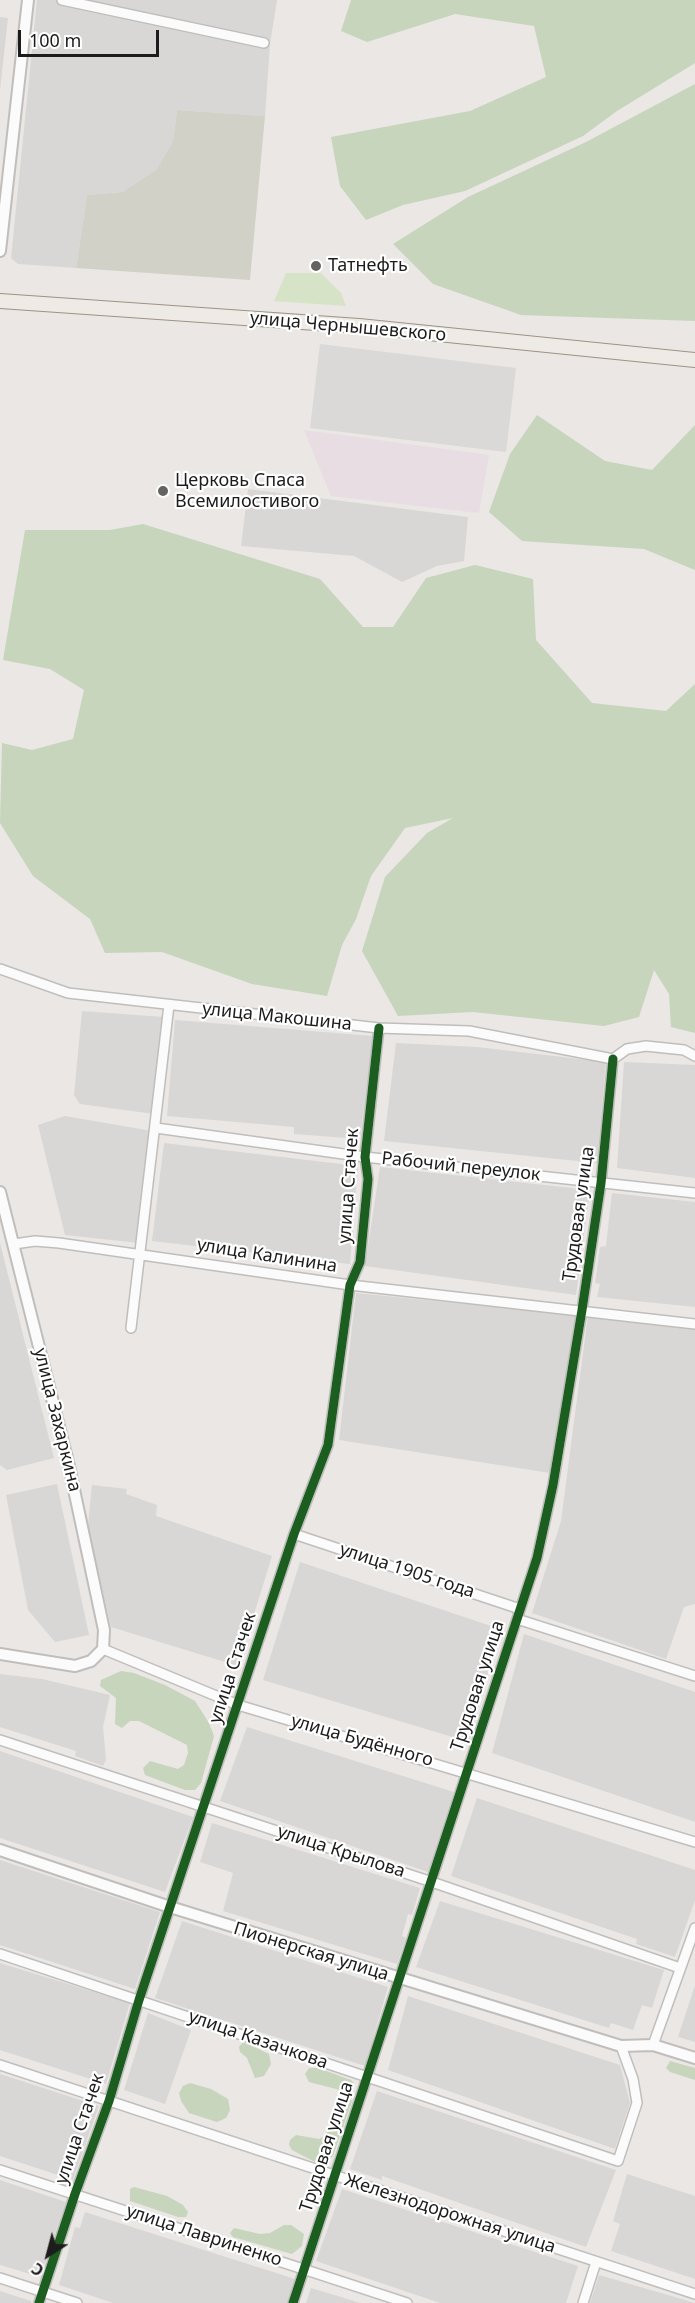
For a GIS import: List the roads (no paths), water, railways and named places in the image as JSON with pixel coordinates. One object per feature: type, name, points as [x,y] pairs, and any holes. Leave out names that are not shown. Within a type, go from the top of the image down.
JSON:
[{"type":"main road","name":"улица Чернышевского","points":[[0,301],[363,327],[695,360]]},
{"type":"street","points":[[0,251],[28,0]]},
{"type":"street","points":[[62,0],[107,5],[264,43]]},
{"type":"street","name":"улица Макошина","points":[[0,969],[68,993],[379,1028],[469,1031],[613,1059]]},
{"type":"street","points":[[131,1328],[169,1005]]},
{"type":"street","name":"улица Стачек","points":[[39,2303],[75,2194],[109,2102],[139,2000],[294,1534],[328,1445],[350,1285],[360,1262],[368,1179],[365,1157],[379,1028]]},
{"type":"street","points":[[613,1059],[627,1049],[646,1046],[684,1050],[695,1056]]},
{"type":"street","name":"Трудовая улица","points":[[292,2303],[537,1558],[553,1485],[582,1310],[601,1183],[613,1059]]},
{"type":"street","name":"Рабочий переулок","points":[[156,1128],[365,1157],[695,1193]]},
{"type":"street","name":"улица Захаркина","points":[[0,1192],[4,1222],[14,1244],[69,1466],[104,1630],[103,1649]]},
{"type":"street","name":"улица Калинина","points":[[14,1244],[35,1241],[59,1243],[141,1253],[350,1285],[695,1324]]},
{"type":"street","name":"улица 1905 года","points":[[294,1534],[520,1609]]},
{"type":"street","points":[[517,1619],[695,1676]]},
{"type":"street","points":[[0,1654],[75,1666],[91,1661],[103,1649]]},
{"type":"street","name":"улица Будённого","points":[[103,1649],[238,1705],[468,1772],[695,1842]]},
{"type":"street","name":"улица Крылова","points":[[0,1740],[432,1882],[680,1968]]},
{"type":"street","name":"Пионерская улица","points":[[0,1850],[170,1907],[621,2046],[653,2045],[695,2058]]},
{"type":"street","points":[[653,2045],[695,1928]]},
{"type":"street","name":"улица Казачкова","points":[[0,1954],[618,2161],[637,2103],[633,2079],[621,2046]]},
{"type":"street","name":"Железнодорожная улица","points":[[0,2065],[334,2177],[695,2294]]},
{"type":"street","name":"улица Лавриненко","points":[[0,2170],[407,2303]]},
{"type":"street","points":[[583,2303],[596,2262]]},
{"type":"street","points":[[0,2278],[77,2303]]},
{"type":"place","name":"Татнефть","points":[[316,266]]},
{"type":"place","name":"Церковь Спаса Всемилостивого","points":[[163,491]]}]
